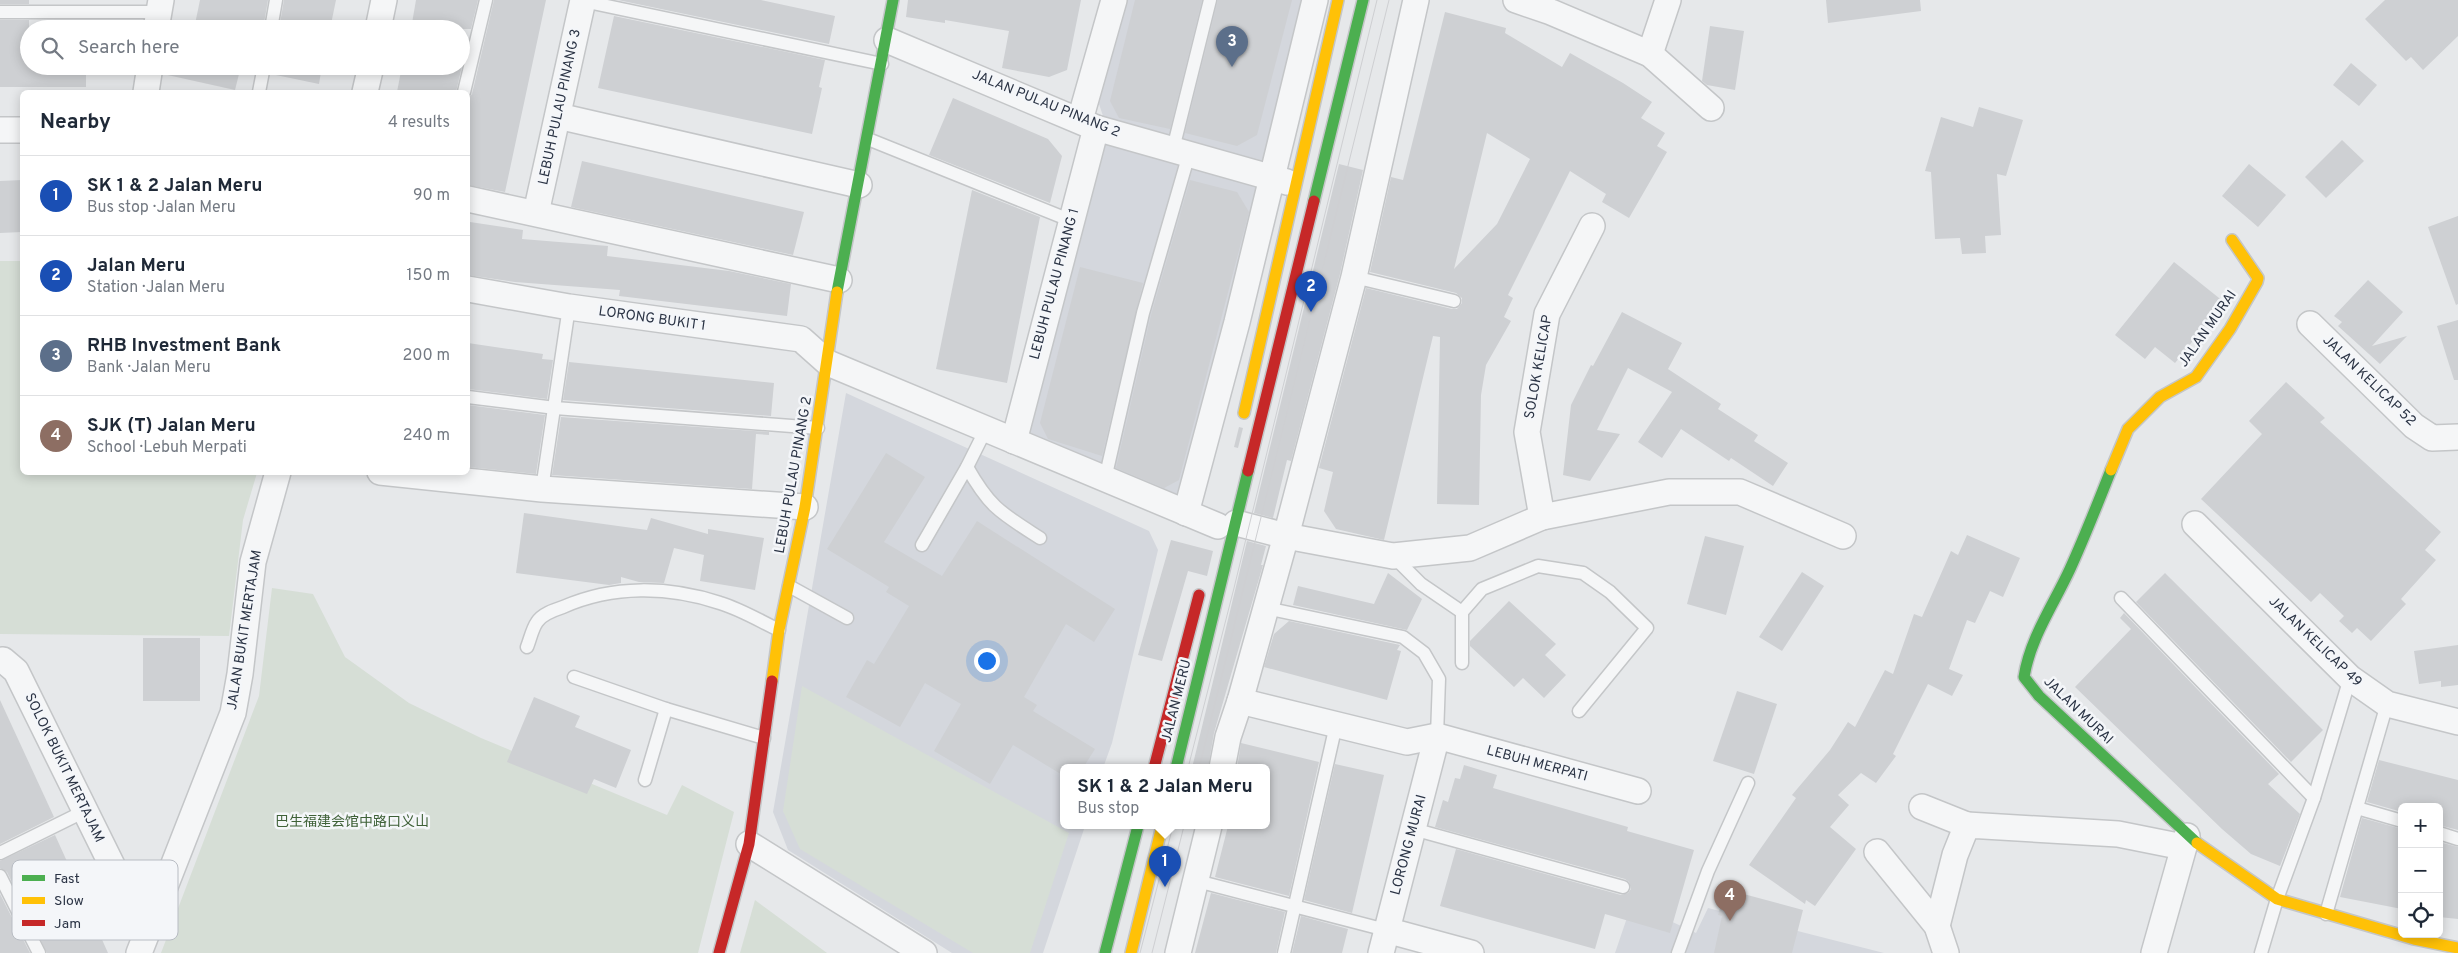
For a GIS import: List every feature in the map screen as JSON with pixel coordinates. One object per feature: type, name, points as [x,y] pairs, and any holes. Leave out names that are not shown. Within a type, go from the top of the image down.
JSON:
[{"type":"main road","name":"LEBUH PULAU PINANG 2","points":[[719,953],[749,844],[779,630],[805,507],[839,280],[868,139],[893,0]]},
{"type":"main road","points":[[1242,422],[1338,0]]},
{"type":"main road","name":"JALAN MERU","points":[[1177,764],[1222,525],[1363,0]]},
{"type":"main road","name":"JALAN MURAI","points":[[2232,240],[2258,278],[2257,282],[2230,329],[2196,377],[2160,397],[2128,429],[2070,569],[2036,638],[2026,663],[2024,677],[2039,696],[2185,841],[2277,899],[2414,940],[2458,948]]},
{"type":"main road","name":"JALAN MERU","points":[[1155,764],[1203,582]]},
{"type":"main road","points":[[1105,953],[1137,829]]},
{"type":"main road","points":[[1131,953],[1161,829]]},
{"type":"street","points":[[380,20],[384,0]]},
{"type":"street","name":"LEBUH PULAU PINANG 1","points":[[1014,441],[1072,222],[1088,124],[1114,0]]},
{"type":"street","points":[[1186,513],[1237,322],[1270,177],[1315,0]]},
{"type":"street","points":[[1223,764],[1228,737],[1286,536],[1354,277],[1416,0]]},
{"type":"street","points":[[1516,0],[1553,6],[1650,54],[1710,108]]},
{"type":"street","points":[[1650,54],[1668,0]]},
{"type":"street","name":"LEBUH PULAU PINANG 3","points":[[536,213],[583,1]]},
{"type":"street","name":"JALAN PULAU PINANG 2","points":[[887,40],[1088,124],[1296,184]]},
{"type":"street","points":[[146,90],[149,75]]},
{"type":"street","points":[[365,90],[369,75]]},
{"type":"street","points":[[558,116],[859,185]]},
{"type":"street","points":[[0,130],[20,130]]},
{"type":"street","points":[[470,198],[839,280]]},
{"type":"street","name":"SOLOK KELICAP","points":[[1542,517],[1527,432],[1547,314],[1592,226]]},
{"type":"street","name":"LORONG BUKIT 1","points":[[470,289],[569,308],[801,339],[828,363],[1186,513],[1222,525],[1393,556],[1470,548],[1542,517],[1670,492],[1740,492],[1843,536]]},
{"type":"street","name":"JALAN KELICAP 52","points":[[2310,324],[2414,426],[2432,438],[2458,437]]},
{"type":"street","name":"JALAN BUKIT MERTAJAM","points":[[175,860],[233,713],[240,674],[253,562],[277,475]]},
{"type":"street","points":[[409,475],[542,489],[805,507]]},
{"type":"street","name":"JALAN KELICAP 49","points":[[2195,524],[2350,678],[2387,704],[2458,722]]},
{"type":"street","name":"SOLOK BUKIT MERTAJAM","points":[[3,660],[16,671],[85,811],[106,860]]},
{"type":"street","points":[[1240,700],[1407,742],[1437,736]]},
{"type":"street","name":"LEBUH MERPATI","points":[[1437,736],[1638,791]]},
{"type":"street","name":"LORONG MURAI","points":[[1384,942],[1437,736]]},
{"type":"street","points":[[1922,807],[1967,825],[2118,834],[2185,841],[2154,953]]},
{"type":"street","points":[[1937,926],[1955,855],[1967,825]]},
{"type":"street","points":[[1178,953],[1208,829]]},
{"type":"street","points":[[749,844],[924,953]]},
{"type":"street","points":[[1876,852],[1937,926],[1946,953]]},
{"type":"street","points":[[1384,942],[1471,953]]},
{"type":"lane","points":[[273,20],[276,0]]},
{"type":"lane","points":[[470,67],[486,0]]},
{"type":"lane","points":[[1105,479],[1181,152],[1210,0]]},
{"type":"lane","points":[[583,1],[882,64]]},
{"type":"lane","points":[[0,12],[159,13]]},
{"type":"lane","points":[[259,90],[262,75]]},
{"type":"lane","points":[[464,90],[468,75]]},
{"type":"lane","points":[[868,139],[1072,222]]},
{"type":"lane","points":[[1354,277],[1454,301]]},
{"type":"lane","points":[[542,489],[569,308]]},
{"type":"lane","points":[[470,397],[555,408],[818,428]]},
{"type":"lane","points":[[922,545],[967,467],[986,429]]},
{"type":"lane","points":[[967,467],[982,494],[998,511],[1040,538]]},
{"type":"lane","points":[[1393,556],[1421,584],[1462,612]]},
{"type":"lane","points":[[1462,662],[1462,612],[1482,589],[1538,566],[1583,573],[1610,592],[1648,628],[1579,711]]},
{"type":"lane","points":[[789,586],[847,618]]},
{"type":"lane","points":[[527,647],[537,622],[548,613],[587,596],[613,592],[663,590],[690,595],[721,603],[779,630]]},
{"type":"lane","points":[[2122,598],[2314,798]]},
{"type":"lane","points":[[1266,608],[1403,637],[1424,653],[1439,679],[1437,736]]},
{"type":"lane","points":[[574,677],[666,709],[764,738]]},
{"type":"lane","points":[[2261,953],[2277,899],[2314,798],[2350,678]]},
{"type":"lane","points":[[2326,914],[2387,704]]},
{"type":"lane","points":[[645,780],[666,709]]},
{"type":"lane","points":[[1284,953],[1297,906],[1336,725]]},
{"type":"lane","points":[[1678,953],[1708,871],[1748,782]]},
{"type":"lane","points":[[2357,808],[2398,820]]},
{"type":"lane","points":[[0,852],[85,811]]},
{"type":"lane","points":[[1413,830],[1623,887]]},
{"type":"lane","points":[[2443,834],[2458,839]]},
{"type":"lane","points":[[0,876],[12,900]]},
{"type":"lane","points":[[1196,881],[1297,906],[1384,942]]},
{"type":"lane","points":[[32,940],[39,953]]},
{"type":"shaded area","points":[[1121,0],[1307,0],[1181,503],[1023,435],[1104,119],[1096,95]]},
{"type":"shaded area","points":[[846,393],[1149,531],[1158,550],[1112,743],[1104,764],[1060,764],[1060,829],[1084,829],[1043,953],[952,953],[788,850],[773,812]]},
{"type":"shaded area","points":[[1632,903],[1696,933],[1708,908],[1884,953],[1615,953]]},
{"type":"green space","points":[[0,261],[20,261],[20,475],[256,475],[243,520],[229,636],[0,634]]},
{"type":"green space","name":"巴生福建会馆中路口义山","points":[[272,588],[313,594],[345,657],[409,703],[481,738],[667,815],[682,785],[734,812],[698,953],[161,953],[166,940],[178,940],[178,908],[259,696]]},
{"type":"green space","points":[[802,686],[1069,833],[1030,953],[973,953],[800,849],[783,811]]},
{"type":"green space","points":[[755,900],[827,953],[740,953]]},
{"type":"building","points":[[0,0],[29,0],[29,4],[0,4]]},
{"type":"building","points":[[200,0],[268,0],[265,20],[196,20]]},
{"type":"building","points":[[284,0],[336,0],[332,20],[281,20]]},
{"type":"building","points":[[416,0],[478,0],[471,29],[470,20],[413,20]]},
{"type":"building","points":[[494,0],[546,0],[505,192],[470,185],[470,96]]},
{"type":"building","points":[[618,0],[761,0],[835,16],[829,44]]},
{"type":"building","points":[[908,0],[1081,0],[1067,70],[1049,77],[1002,68],[1009,31],[945,20],[945,23],[906,17]]},
{"type":"building","points":[[1135,0],[1202,0],[1170,129],[1119,118],[1110,101]]},
{"type":"building","points":[[1218,0],[1292,0],[1257,135],[1237,146],[1185,133]]},
{"type":"building","points":[[1826,0],[1920,0],[1921,11],[1828,23]]},
{"type":"building","points":[[2385,0],[2458,0],[2458,36],[2423,70],[2411,57],[2406,61],[2365,19]]},
{"type":"building","points":[[1445,12],[1506,28],[1505,33],[1562,67],[1570,53],[1652,102],[1641,118],[1665,133],[1657,146],[1667,152],[1629,218],[1602,202],[1606,194],[1570,171],[1508,295],[1513,298],[1504,317],[1511,321],[1486,365],[1481,395],[1479,505],[1437,504],[1440,337],[1433,336],[1384,540],[1336,529],[1324,511],[1333,472],[1319,468],[1366,288],[1452,309],[1457,309],[1462,303],[1462,298],[1456,293],[1370,272],[1391,177],[1403,180]],"holes":[[[1487,133],[1530,159],[1497,224],[1454,269]]]},
{"type":"building","points":[[614,16],[825,60],[819,87],[822,88],[812,134],[598,88]]},
{"type":"building","points":[[0,20],[20,20],[20,75],[86,75],[86,87],[0,87]]},
{"type":"building","points":[[1710,26],[1744,31],[1735,90],[1707,85],[1702,81]]},
{"type":"building","points":[[2351,63],[2377,85],[2359,106],[2333,85]]},
{"type":"building","points":[[168,75],[239,75],[235,90]]},
{"type":"building","points":[[276,75],[320,75],[319,84]]},
{"type":"building","points":[[400,75],[460,75],[456,90],[397,90]]},
{"type":"building","points":[[953,98],[1048,139],[1062,156],[1050,203],[929,155]]},
{"type":"building","points":[[1979,107],[2023,120],[2006,176],[1997,174],[2001,235],[1985,236],[1986,253],[1962,254],[1960,238],[1935,239],[1931,172],[1925,171],[1941,117],[1973,127]]},
{"type":"building","points":[[2342,140],[2364,161],[2326,198],[2305,177]]},
{"type":"building","points":[[582,161],[804,212],[793,255],[571,207]]},
{"type":"building","points":[[1339,164],[1363,170],[1340,274],[1291,461],[1287,460],[1273,518],[1254,513]]},
{"type":"building","points":[[2249,164],[2286,195],[2258,227],[2222,196]]},
{"type":"building","points":[[20,180],[20,232],[0,233],[0,181]]},
{"type":"building","points":[[1190,180],[1237,192],[1249,212],[1179,480],[1164,488],[1116,468],[1151,315]]},
{"type":"building","points":[[972,190],[1040,217],[1007,383],[936,369]]},
{"type":"building","points":[[2458,216],[2458,304],[2456,305],[2428,227]]},
{"type":"building","points":[[470,222],[523,230],[522,239],[608,246],[607,256],[729,271],[791,284],[787,316],[619,296],[620,290],[515,282],[470,275]]},
{"type":"building","points":[[2174,262],[2224,302],[2175,363],[2155,347],[2145,359],[2115,335]]},
{"type":"building","points":[[1080,267],[1143,283],[1102,456],[1048,439],[1040,423]]},
{"type":"building","points":[[2368,280],[2403,312],[2372,346],[2407,336],[2380,364],[2338,326],[2342,322],[2334,316]]},
{"type":"building","points":[[1622,312],[1682,343],[1668,369],[1721,404],[1718,409],[1758,435],[1754,441],[1788,463],[1773,486],[1731,458],[1729,461],[1681,429],[1662,458],[1638,442],[1672,392],[1628,368],[1597,430],[1620,434],[1590,481],[1563,475],[1571,405],[1591,365],[1593,366]]},
{"type":"building","points":[[2458,320],[2458,380],[2454,380],[2437,326]]},
{"type":"building","points":[[470,343],[543,354],[542,359],[553,360],[547,399],[470,389]]},
{"type":"building","points":[[569,362],[774,383],[771,416],[563,400]]},
{"type":"building","points":[[2286,382],[2325,418],[2320,422],[2441,532],[2425,550],[2436,560],[2401,599],[2406,604],[2371,641],[2357,628],[2352,633],[2339,621],[2344,616],[2320,593],[2311,602],[2201,499],[2262,434],[2249,421]]},
{"type":"building","points":[[470,405],[545,415],[536,474],[470,467]]},
{"type":"building","points":[[561,417],[769,432],[769,435],[756,434],[752,489],[552,475]]},
{"type":"building","points":[[1239,427],[1243,428],[1238,448],[1234,447]]},
{"type":"building","points":[[886,453],[925,477],[884,542],[942,576],[977,521],[1115,609],[1094,642],[1066,624],[1024,697],[1037,705],[1033,711],[1095,749],[1086,764],[1060,764],[1060,774],[1013,745],[990,784],[934,751],[961,704],[925,683],[900,727],[846,697],[867,660],[874,664],[909,606],[886,592],[889,587],[827,549]]},
{"type":"building","points":[[524,513],[647,530],[651,518],[708,534],[708,529],[764,538],[755,590],[700,581],[704,555],[674,548],[664,583],[639,582],[621,577],[621,583],[609,585],[516,573]]},
{"type":"building","points":[[1967,535],[2020,558],[2003,597],[1990,591],[1975,623],[1967,620],[1949,669],[1963,675],[1952,696],[1928,684],[1893,754],[1896,756],[1876,783],[1861,773],[1838,795],[1849,805],[1830,827],[1856,849],[1815,906],[1806,900],[1805,904],[1749,865],[1796,798],[1792,795],[1830,750],[1848,722],[1855,727],[1885,670],[1893,674],[1914,614],[1922,617],[1951,551],[1958,555]]},
{"type":"building","points":[[1705,536],[1744,546],[1726,615],[1687,604]]},
{"type":"building","points":[[1171,540],[1213,551],[1207,576],[1188,571],[1162,661],[1138,655]]},
{"type":"building","points":[[1247,541],[1266,546],[1261,565],[1263,565],[1214,733],[1209,764],[1193,764]]},
{"type":"building","points":[[1802,572],[1824,586],[1782,651],[1759,637]]},
{"type":"building","points":[[1388,573],[1422,599],[1407,630],[1293,605],[1298,586],[1374,604]]},
{"type":"building","points":[[2165,573],[2323,730],[2291,762],[2136,602]]},
{"type":"building","points":[[1509,601],[1556,644],[1545,655],[1566,675],[1544,698],[1523,678],[1514,687],[1470,646],[1470,641]]},
{"type":"building","points":[[2124,613],[2279,774],[2268,784],[2300,814],[2280,866],[2251,854],[2222,829],[2075,687],[2131,629],[2120,618]]},
{"type":"building","points":[[1289,621],[1400,645],[1397,650],[1401,651],[1387,700],[1264,667],[1274,634]]},
{"type":"building","points":[[143,638],[200,638],[200,701],[143,701]]},
{"type":"building","points":[[2458,645],[2458,685],[2441,687],[2441,681],[2419,684],[2414,651]]},
{"type":"building","points":[[1737,691],[1777,704],[1754,774],[1713,761]]},
{"type":"building","points":[[534,697],[580,716],[575,727],[631,750],[616,788],[594,779],[587,794],[507,762]]},
{"type":"building","points":[[0,700],[54,817],[0,844]]},
{"type":"building","points":[[1241,743],[1319,762],[1289,896],[1215,877],[1227,829],[1270,829],[1270,764],[1238,764]]},
{"type":"building","points":[[2379,760],[2458,780],[2458,830],[2443,826],[2443,803],[2398,803],[2398,811],[2367,802]]},
{"type":"building","points":[[1335,764],[1384,775],[1352,913],[1304,900]]},
{"type":"building","points":[[1464,765],[1497,775],[1493,788],[1628,827],[1627,831],[1694,850],[1670,933],[1605,914],[1595,949],[1440,906],[1456,849],[1621,895],[1628,893],[1631,889],[1629,882],[1625,879],[1435,827],[1443,800],[1448,802],[1455,778],[1460,779]]},
{"type":"building","points":[[2362,818],[2398,828],[2398,908],[2340,897]]},
{"type":"building","points":[[55,835],[66,860],[12,860],[12,882],[7,872],[0,868],[0,861]]},
{"type":"building","points":[[2443,843],[2458,847],[2458,919],[2443,917]]},
{"type":"building","points":[[1725,889],[1803,910],[1792,953],[1714,953],[1722,916],[1718,915]]},
{"type":"building","points":[[1211,893],[1285,912],[1276,953],[1195,953]]},
{"type":"building","points":[[0,894],[12,918],[12,940],[23,940],[30,953],[0,953]]},
{"type":"building","points":[[1301,916],[1348,929],[1342,953],[1292,953]]},
{"type":"building","points":[[41,940],[102,940],[108,953],[47,953]]},
{"type":"tram line","points":[[1189,764],[1234,588],[1377,0]]},
{"type":"tram line","points":[[1200,764],[1389,0]]},
{"type":"tram line","points":[[1140,953],[1172,829]]},
{"type":"tram line","points":[[1152,953],[1183,829]]},
{"type":"traffic: fast","points":[[837,292],[893,0]]},
{"type":"traffic: fast","points":[[1314,201],[1363,0]]},
{"type":"traffic: fast","points":[[2111,470],[2070,569],[2031,649],[2024,677],[2039,696],[2197,843]]},
{"type":"traffic: fast","points":[[1177,764],[1248,471]]},
{"type":"traffic: fast","points":[[1105,953],[1137,829]]},
{"type":"traffic: slow","points":[[1244,413],[1338,0]]},
{"type":"traffic: slow","points":[[2111,470],[2128,429],[2160,397],[2196,377],[2230,329],[2257,282],[2258,278],[2232,240]]},
{"type":"traffic: slow","points":[[772,681],[779,630],[805,507],[837,292]]},
{"type":"traffic: slow","points":[[1131,953],[1161,829]]},
{"type":"traffic: slow","points":[[2197,843],[2277,899],[2414,939],[2458,948]]},
{"type":"traffic: jam","points":[[1248,471],[1314,201]]},
{"type":"traffic: jam","points":[[1155,764],[1199,595]]},
{"type":"traffic: jam","points":[[719,953],[749,844],[772,681]]},
{"type":"place","name":"RHB Investment Bank","points":[[1232,67]]},
{"type":"place","name":"Jalan Meru","points":[[1311,312]]},
{"type":"place","name":"SK 1 & 2 Jalan Meru","points":[[1165,887]]},
{"type":"place","name":"SJK (T) Jalan Meru","points":[[1730,921]]}]
